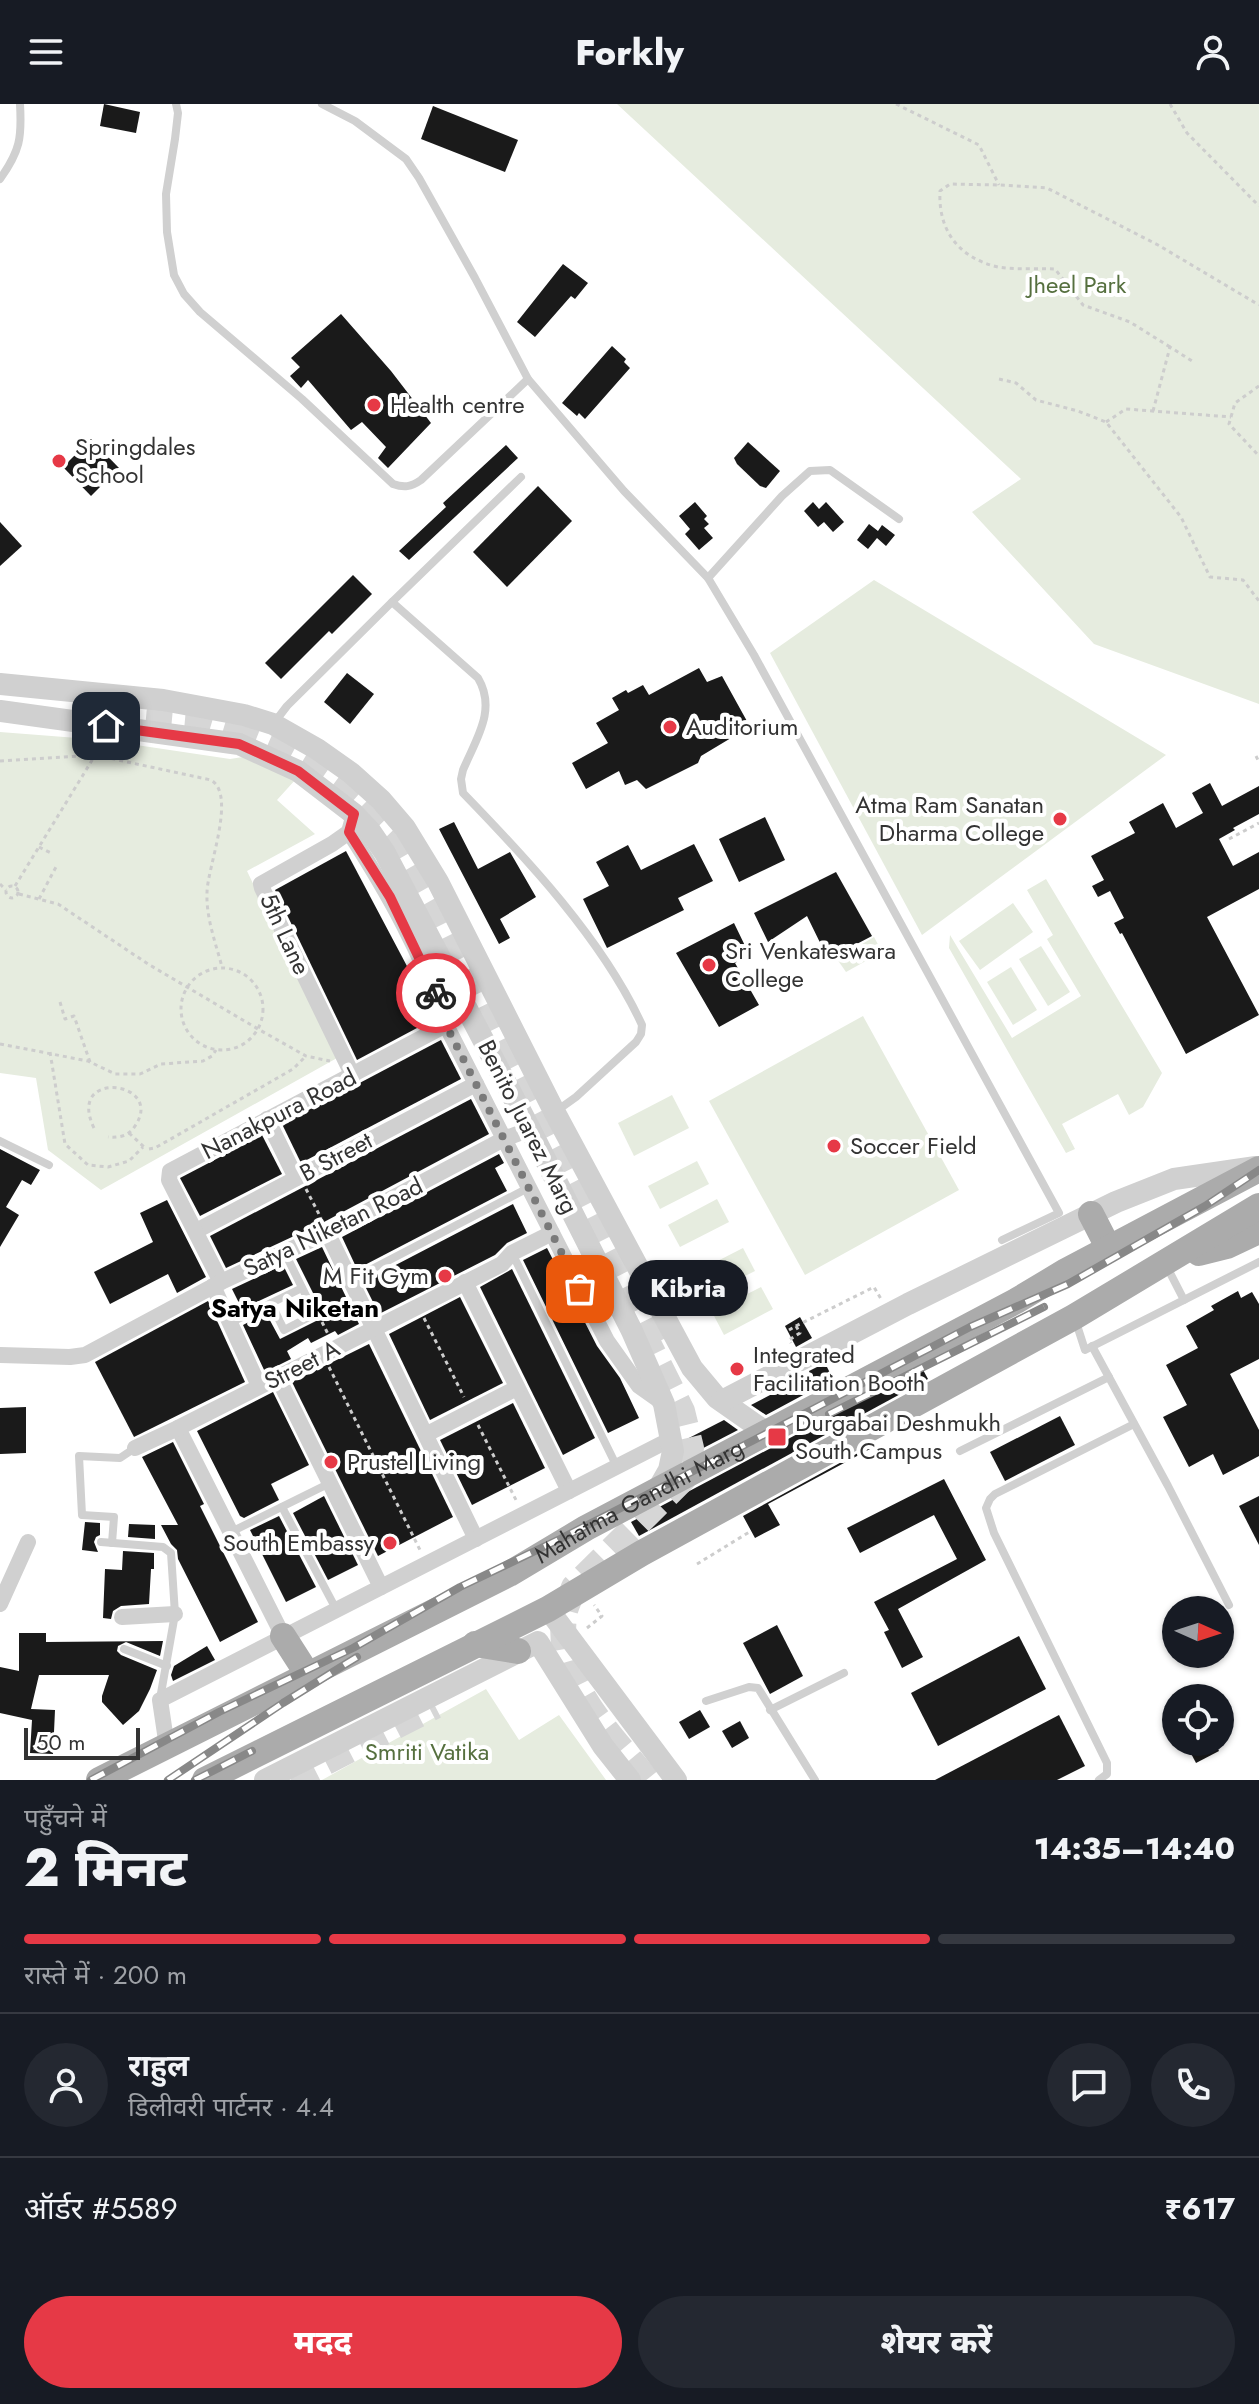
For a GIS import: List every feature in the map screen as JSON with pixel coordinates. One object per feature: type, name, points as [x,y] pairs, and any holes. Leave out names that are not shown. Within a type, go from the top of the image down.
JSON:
[{"type":"main road","name":"Mahatma Gandhi Marg","points":[[99,1780],[509,1574],[586,1528],[1016,1301],[1259,1168]]},
{"type":"main road","name":"Mahatma Gandhi Marg","points":[[218,1777],[548,1609],[642,1553],[1074,1317],[1259,1206]]},
{"type":"main road","points":[[1091,1214],[1109,1249]]},
{"type":"main road","points":[[1165,1263],[1227,1246],[1259,1231]]},
{"type":"main road","points":[[283,1636],[308,1675]]},
{"type":"main road","points":[[475,1644],[528,1647]]},
{"type":"street","name":"Benito Juarez Marg","points":[[0,684],[163,700],[244,715],[273,724],[317,749],[351,773],[381,800],[405,828],[438,882],[555,1113],[692,1368],[722,1401],[767,1433]]},
{"type":"street","name":"Benito Juarez Marg","points":[[0,711],[239,744],[298,771],[352,823],[370,831],[385,853],[530,1129],[632,1331],[664,1404],[673,1451],[669,1470],[657,1491]]},
{"type":"street","points":[[352,823],[434,989],[446,1025],[607,1341],[639,1386],[664,1404]]},
{"type":"street","name":"5th Lane","points":[[352,823],[332,844],[261,884],[352,1075]]},
{"type":"street","name":"Nanakpura Road","points":[[196,1231],[169,1180],[170,1171],[446,1025]]},
{"type":"street","name":"B Street","points":[[196,1231],[476,1084]]},
{"type":"street","points":[[267,1119],[298,1178]]},
{"type":"street","name":"Satya Niketan Road","points":[[0,1355],[85,1355],[284,1252],[324,1226],[530,1129]]},
{"type":"street","points":[[722,1401],[1091,1214],[1174,1179],[1259,1168]]},
{"type":"street","points":[[324,1226],[476,1539]]},
{"type":"street","points":[[196,1231],[230,1323],[259,1386]]},
{"type":"street","name":"Street A","points":[[135,1448],[502,1264],[512,1253],[552,1233]]},
{"type":"street","points":[[465,1282],[569,1491]]},
{"type":"street","points":[[607,1341],[632,1331]]},
{"type":"street","points":[[278,1378],[381,1587]]},
{"type":"street","points":[[427,1434],[517,1388]]},
{"type":"street","points":[[178,1428],[283,1636]]},
{"type":"street","points":[[167,1747],[160,1700],[671,1439]]},
{"type":"street","points":[[0,1604],[28,1542]]},
{"type":"street","points":[[548,1609],[676,1780]]},
{"type":"street","points":[[122,1617],[175,1614]]},
{"type":"street","points":[[265,1780],[528,1647],[627,1776],[653,1750]]},
{"type":"lane","points":[[0,179],[15,158],[21,134],[20,104]]},
{"type":"lane","points":[[176,104],[178,113],[166,194],[167,232],[174,275],[184,294],[200,312],[302,399],[393,484],[403,488],[421,480],[528,379]]},
{"type":"lane","points":[[322,104],[355,121],[406,159],[425,187],[528,379],[624,491],[708,578],[754,655],[1059,1213],[1002,1240]]},
{"type":"lane","points":[[708,578],[782,496],[810,471],[830,470],[899,519]]},
{"type":"lane","points":[[273,724],[287,706],[521,477]]},
{"type":"lane","points":[[392,602],[478,678],[485,690],[485,717],[463,770],[463,793],[576,921],[601,954],[642,1025],[636,1042],[555,1113]]},
{"type":"lane","points":[[0,1141],[49,1165]]},
{"type":"lane","points":[[350,1280],[528,1188]]},
{"type":"lane","points":[[271,1303],[284,1330],[315,1314],[284,1252]]},
{"type":"lane","points":[[512,1253],[617,1467]]},
{"type":"lane","points":[[1074,1317],[1085,1350],[1259,1262]]},
{"type":"lane","points":[[1165,1263],[1184,1300]]},
{"type":"lane","points":[[230,1323],[302,1288]]},
{"type":"lane","points":[[1092,1346],[1224,1596]]},
{"type":"lane","points":[[960,1451],[1109,1377]]},
{"type":"lane","points":[[1099,1780],[1107,1774],[1107,1763],[994,1533],[986,1508],[995,1494],[1134,1424]]},
{"type":"lane","points":[[112,1543],[114,1517],[82,1515],[79,1456],[120,1458],[135,1448]]},
{"type":"lane","points":[[231,1533],[330,1482]]},
{"type":"lane","points":[[282,1507],[336,1609]]},
{"type":"lane","points":[[101,1542],[163,1547],[171,1553],[175,1614],[160,1700]]},
{"type":"lane","points":[[124,1649],[167,1666]]},
{"type":"lane","points":[[770,1710],[844,1673]]},
{"type":"lane","points":[[706,1701],[754,1686],[815,1780]]},
{"type":"path","points":[[896,104],[979,145],[999,185]]},
{"type":"path","points":[[1170,104],[1187,133],[1259,206]]},
{"type":"path","points":[[1192,361],[1130,322],[1083,305],[1055,269],[999,267],[970,257],[949,237],[939,207],[940,191],[950,184],[1047,188],[1158,245],[1259,305]]},
{"type":"path","points":[[1153,411],[1170,347]]},
{"type":"path","points":[[999,379],[1016,383],[1036,400],[1106,422],[1181,517],[1210,577],[1243,580],[1259,601]]},
{"type":"path","points":[[1259,386],[1235,403],[1229,424],[1259,456]]},
{"type":"path","points":[[1106,422],[1126,409],[1231,417]]},
{"type":"path","points":[[15,886],[103,740]]},
{"type":"path","points":[[0,761],[95,755],[218,784],[221,802],[215,858],[207,894],[222,967]]},
{"type":"path","points":[[1256,756],[1259,762]]},
{"type":"path","points":[[1229,839],[1259,823]]},
{"type":"path","points":[[39,847],[53,854]]},
{"type":"path","points":[[39,899],[57,865]]},
{"type":"path","points":[[0,884],[14,898],[19,894]]},
{"type":"path","points":[[0,899],[9,886],[15,886]]},
{"type":"path","points":[[15,886],[19,894],[58,904],[138,957],[306,1056],[328,1062],[337,1058],[352,1075]]},
{"type":"path","points":[[222,967],[247,975],[259,989],[264,1010],[258,1029],[249,1041],[235,1049],[216,1050],[205,1048],[189,1035],[181,1019],[181,1001],[187,985],[209,969],[222,967]]},
{"type":"path","points":[[60,1002],[65,1019],[74,1016],[90,1062]]},
{"type":"path","points":[[0,1044],[90,1062],[115,1074],[140,1074],[161,1064],[203,1061],[216,1050]]},
{"type":"path","points":[[50,1052],[65,1144],[88,1165],[108,1167],[129,1161],[143,1147]]},
{"type":"path","points":[[129,1133],[143,1147],[155,1148],[293,1069],[306,1056]]},
{"type":"path","points":[[94,1128],[88,1109],[92,1099],[100,1090],[120,1086],[135,1096],[140,1113],[137,1124],[129,1133],[118,1138],[108,1137]]},
{"type":"path","points":[[149,1149],[157,1158]]},
{"type":"path","points":[[298,1178],[324,1226]]},
{"type":"path","points":[[796,1326],[866,1291]]},
{"type":"path","points":[[315,1314],[319,1323],[362,1302]]},
{"type":"path","points":[[789,1330],[796,1326],[800,1333],[789,1340],[800,1360]]},
{"type":"path","points":[[323,1354],[427,1564]]},
{"type":"path","points":[[697,1564],[751,1531]]},
{"type":"path","points":[[571,1639],[602,1616],[582,1588]]},
{"type":"green space","name":"Jheel Park","points":[[617,104],[1259,104],[1259,704],[1094,644],[972,512],[1021,479]]},
{"type":"green space","points":[[874,580],[1166,755],[922,935],[770,653]]},
{"type":"green space","points":[[0,732],[103,740],[230,759],[243,757],[296,779],[277,800],[315,834],[247,871],[337,1058],[101,1190],[48,1150],[36,1078],[0,1073]]},
{"type":"green space","points":[[1046,879],[1162,1073],[1143,1107],[1129,1115],[1118,1094],[1062,1124],[1075,1149],[1066,1153],[949,948],[950,935],[1012,1038],[1081,996],[1047,939],[1053,935],[1027,890]]},
{"type":"green space","points":[[1013,903],[1033,932],[980,970],[959,941]]},
{"type":"green space","points":[[874,937],[882,952],[846,972],[837,959]]},
{"type":"green space","points":[[1041,946],[1070,992],[1048,1006],[1019,959]]},
{"type":"green space","points":[[1011,967],[1037,1010],[1013,1025],[987,982]]},
{"type":"green space","name":"Soccer Field","points":[[863,1016],[959,1190],[805,1275],[709,1101]]},
{"type":"green space","points":[[672,1095],[689,1128],[634,1156],[618,1123]]},
{"type":"green space","points":[[697,1161],[709,1184],[660,1209],[648,1186]]},
{"type":"green space","points":[[717,1199],[729,1222],[680,1247],[668,1225]]},
{"type":"green space","points":[[743,1248],[755,1271],[705,1296],[694,1273]]},
{"type":"green space","points":[[761,1287],[773,1309],[724,1335],[712,1312]]},
{"type":"green space","name":"Smriti Vatika","points":[[486,1689],[519,1740],[559,1715],[606,1780],[322,1780]]},
{"type":"building","points":[[104,104],[140,112],[136,133],[100,126]]},
{"type":"building","points":[[433,106],[518,140],[505,172],[421,139]]},
{"type":"building","points":[[563,264],[588,283],[575,299],[571,296],[535,337],[517,322]]},
{"type":"building","name":"Health centre","points":[[341,314],[431,423],[388,468],[378,458],[386,447],[362,422],[351,430],[308,380],[301,388],[290,376],[300,367],[291,358]]},
{"type":"building","points":[[612,346],[626,359],[624,362],[630,368],[585,419],[579,413],[577,416],[562,403]]},
{"type":"building","points":[[91,439],[119,468],[91,496],[63,467]]},
{"type":"building","points":[[748,442],[780,471],[766,488],[760,486],[734,458]]},
{"type":"building","points":[[506,445],[518,458],[409,560],[399,551],[446,507],[443,503]]},
{"type":"building","points":[[538,486],[572,521],[507,587],[473,552]]},
{"type":"building","points":[[695,502],[707,516],[704,519],[709,524],[704,528],[713,538],[699,550],[685,534],[690,529],[679,516]]},
{"type":"building","points":[[813,502],[819,509],[826,502],[844,522],[833,532],[824,522],[818,527],[804,511]]},
{"type":"building","points":[[0,522],[22,546],[0,566]]},
{"type":"building","points":[[869,524],[878,531],[882,525],[895,535],[886,546],[877,538],[868,549],[857,540]]},
{"type":"building","points":[[353,575],[372,594],[281,679],[265,663]]},
{"type":"building","name":"Auditorium","points":[[699,668],[707,682],[722,676],[748,723],[734,731],[736,735],[701,756],[698,763],[646,789],[637,780],[625,785],[619,771],[586,789],[572,763],[608,743],[596,723],[619,710],[612,698],[643,685],[649,695]]},
{"type":"building","points":[[347,673],[374,694],[350,724],[324,702]]},
{"type":"building","points":[[1210,783],[1222,806],[1259,786],[1259,814],[1219,839],[1233,866],[1259,852],[1259,889],[1207,917],[1259,1015],[1186,1054],[1114,923],[1124,918],[1110,891],[1098,897],[1092,886],[1104,880],[1091,856],[1135,833],[1129,822],[1163,803],[1176,828],[1203,813],[1192,793]]},
{"type":"building","points":[[765,817],[785,860],[739,882],[719,839]]},
{"type":"building","points":[[454,822],[478,869],[510,852],[536,897],[500,919],[510,938],[499,944],[439,829]]},
{"type":"building","points":[[694,844],[713,881],[678,898],[684,910],[607,948],[583,899],[609,886],[596,862],[628,845],[641,870]]},
{"type":"building","points":[[346,851],[426,1002],[432,1020],[357,1060],[275,890]]},
{"type":"building","points":[[836,872],[872,936],[828,959],[807,916],[768,942],[754,913]]},
{"type":"building","points":[[734,923],[749,954],[735,963],[759,1005],[719,1027],[676,953]]},
{"type":"building","points":[[441,1040],[461,1079],[301,1163],[282,1124]]},
{"type":"building","points":[[471,1099],[489,1134],[324,1222],[226,1268],[210,1236]]},
{"type":"building","points":[[262,1135],[282,1174],[200,1216],[180,1178]]},
{"type":"building","points":[[0,1149],[40,1170],[31,1185],[22,1180],[6,1207],[19,1215],[0,1247]]},
{"type":"building","points":[[499,1154],[504,1163],[495,1168],[507,1191],[357,1269],[342,1237]]},
{"type":"building","points":[[167,1200],[206,1277],[177,1293],[168,1274],[110,1304],[94,1272],[153,1242],[140,1213]]},
{"type":"building","points":[[513,1204],[527,1233],[507,1243],[495,1255],[379,1314],[363,1282]]},
{"type":"building","points":[[322,1247],[359,1324],[338,1335],[335,1331],[311,1343],[308,1338],[287,1351],[291,1359],[265,1372],[243,1325],[266,1313],[280,1339],[324,1315],[296,1259]]},
{"type":"building","points":[[547,1248],[597,1346],[620,1378],[639,1418],[608,1433],[523,1260]]},
{"type":"building","points":[[283,1265],[293,1285],[242,1309],[232,1289]]},
{"type":"building","points":[[512,1269],[595,1438],[563,1455],[480,1287]]},
{"type":"building","points":[[1238,1291],[1241,1298],[1252,1292],[1259,1304],[1259,1359],[1230,1374],[1259,1430],[1259,1456],[1223,1475],[1213,1454],[1189,1467],[1163,1417],[1187,1405],[1166,1365],[1198,1348],[1186,1326],[1214,1310],[1211,1306]]},
{"type":"building","points":[[460,1297],[503,1383],[430,1420],[389,1334]]},
{"type":"building","points":[[208,1301],[245,1382],[134,1437],[95,1362]]},
{"type":"building","points":[[800,1317],[812,1338],[796,1347],[785,1326]]},
{"type":"building","points":[[369,1344],[453,1517],[378,1556],[292,1382]]},
{"type":"building","points":[[825,1363],[833,1379],[766,1415],[751,1405],[810,1374],[809,1371]]},
{"type":"building","points":[[922,1368],[928,1379],[639,1536],[631,1522]]},
{"type":"building","points":[[273,1392],[309,1465],[271,1484],[279,1500],[244,1518],[240,1516],[197,1431]]},
{"type":"building","points":[[513,1403],[545,1468],[472,1505],[440,1440]]},
{"type":"building","points":[[26,1407],[26,1453],[0,1454],[0,1408]]},
{"type":"building","points":[[1060,1416],[1075,1445],[1005,1481],[990,1452]]},
{"type":"building","points":[[724,1420],[738,1430],[686,1457],[685,1440]]},
{"type":"building","points":[[173,1442],[204,1504],[200,1506],[258,1622],[220,1642],[178,1559],[177,1550],[161,1525],[178,1525],[142,1457]]},
{"type":"building","points":[[869,1447],[768,1504],[780,1525],[755,1538],[743,1516]]},
{"type":"building","points":[[944,1479],[986,1560],[898,1609],[923,1657],[902,1668],[884,1632],[889,1630],[874,1602],[957,1559],[934,1515],[860,1553],[847,1528]]},
{"type":"building","points":[[324,1496],[358,1565],[328,1580],[293,1513]]},
{"type":"building","points":[[1259,1496],[1259,1545],[1239,1506]]},
{"type":"building","points":[[279,1516],[316,1587],[286,1602],[250,1530]]},
{"type":"building","points":[[85,1522],[100,1523],[100,1535],[94,1542],[98,1552],[82,1550]]},
{"type":"building","points":[[129,1524],[155,1525],[155,1539],[128,1537]]},
{"type":"building","points":[[123,1551],[154,1553],[149,1604],[121,1606],[113,1611],[111,1619],[103,1618],[105,1569],[122,1570]]},
{"type":"building","points":[[777,1625],[803,1676],[770,1694],[743,1643]]},
{"type":"building","points":[[19,1633],[46,1633],[46,1642],[163,1641],[160,1656],[126,1642],[118,1646],[117,1651],[121,1655],[157,1670],[139,1711],[123,1725],[102,1702],[109,1675],[39,1675],[31,1709],[55,1710],[53,1754],[30,1753],[32,1720],[0,1713],[0,1667],[19,1671]]},
{"type":"building","points":[[1019,1636],[1046,1689],[938,1746],[911,1693]]},
{"type":"building","points":[[207,1646],[215,1660],[173,1681],[174,1666]]},
{"type":"building","points":[[700,1710],[710,1727],[689,1739],[679,1722]]},
{"type":"building","points":[[1059,1715],[1085,1766],[1057,1780],[935,1780]]},
{"type":"building","points":[[740,1721],[749,1738],[732,1748],[722,1731]]},
{"type":"building","points":[[1192,1756],[1209,1756],[1196,1763]]},
{"type":"tunnel","points":[[107,716],[195,724],[245,739]]},
{"type":"tunnel","points":[[233,727],[273,742],[311,762],[346,787],[378,816]]},
{"type":"tunnel","points":[[360,808],[388,836],[431,911],[505,1060]]},
{"type":"tunnel","points":[[503,1043],[656,1343]]},
{"type":"tunnel","points":[[642,1331],[682,1411],[691,1448],[684,1478],[574,1587],[565,1612],[564,1640],[568,1663],[588,1705],[647,1780]]},
{"type":"tunnel","points":[[291,1780],[435,1706]]},
{"type":"railway","points":[[91,1780],[219,1712],[353,1648],[460,1587],[560,1539],[970,1327],[1068,1284],[1205,1206],[1259,1170]]},
{"type":"railway","points":[[829,1414],[1044,1307]]},
{"type":"railway","points":[[168,1780],[357,1657]]},
{"type":"railway","points":[[195,1780],[252,1751]]},
{"type":"way so far","points":[[436,993],[446,1025],[580,1289]]},
{"type":"place","name":"Health centre","points":[[374,405]]},
{"type":"place","name":"Springdales School","points":[[59,461]]},
{"type":"place","name":"Auditorium","points":[[670,727]]},
{"type":"place","name":"Atma Ram Sanatan Dharma College","points":[[1060,819]]},
{"type":"place","name":"Sri Venkateswara College","points":[[709,965]]},
{"type":"place","name":"Soccer Field","points":[[834,1146]]},
{"type":"place","name":"M Fit Gym","points":[[445,1276]]},
{"type":"place","name":"Kibria","points":[[580,1289]]},
{"type":"place","name":"Integrated Facilitation Booth","points":[[737,1369]]},
{"type":"place","name":"Durgabai Deshmukh South Campus","points":[[777,1437]]},
{"type":"place","name":"Prustel Living","points":[[331,1462]]},
{"type":"place","name":"South Embassy","points":[[390,1543]]},
{"type":"district","name":"Satya Niketan","points":[[295,1308]]},
{"type":"route","points":[[106,726],[239,744],[298,771],[354,814],[349,832],[390,897],[436,993]]}]
